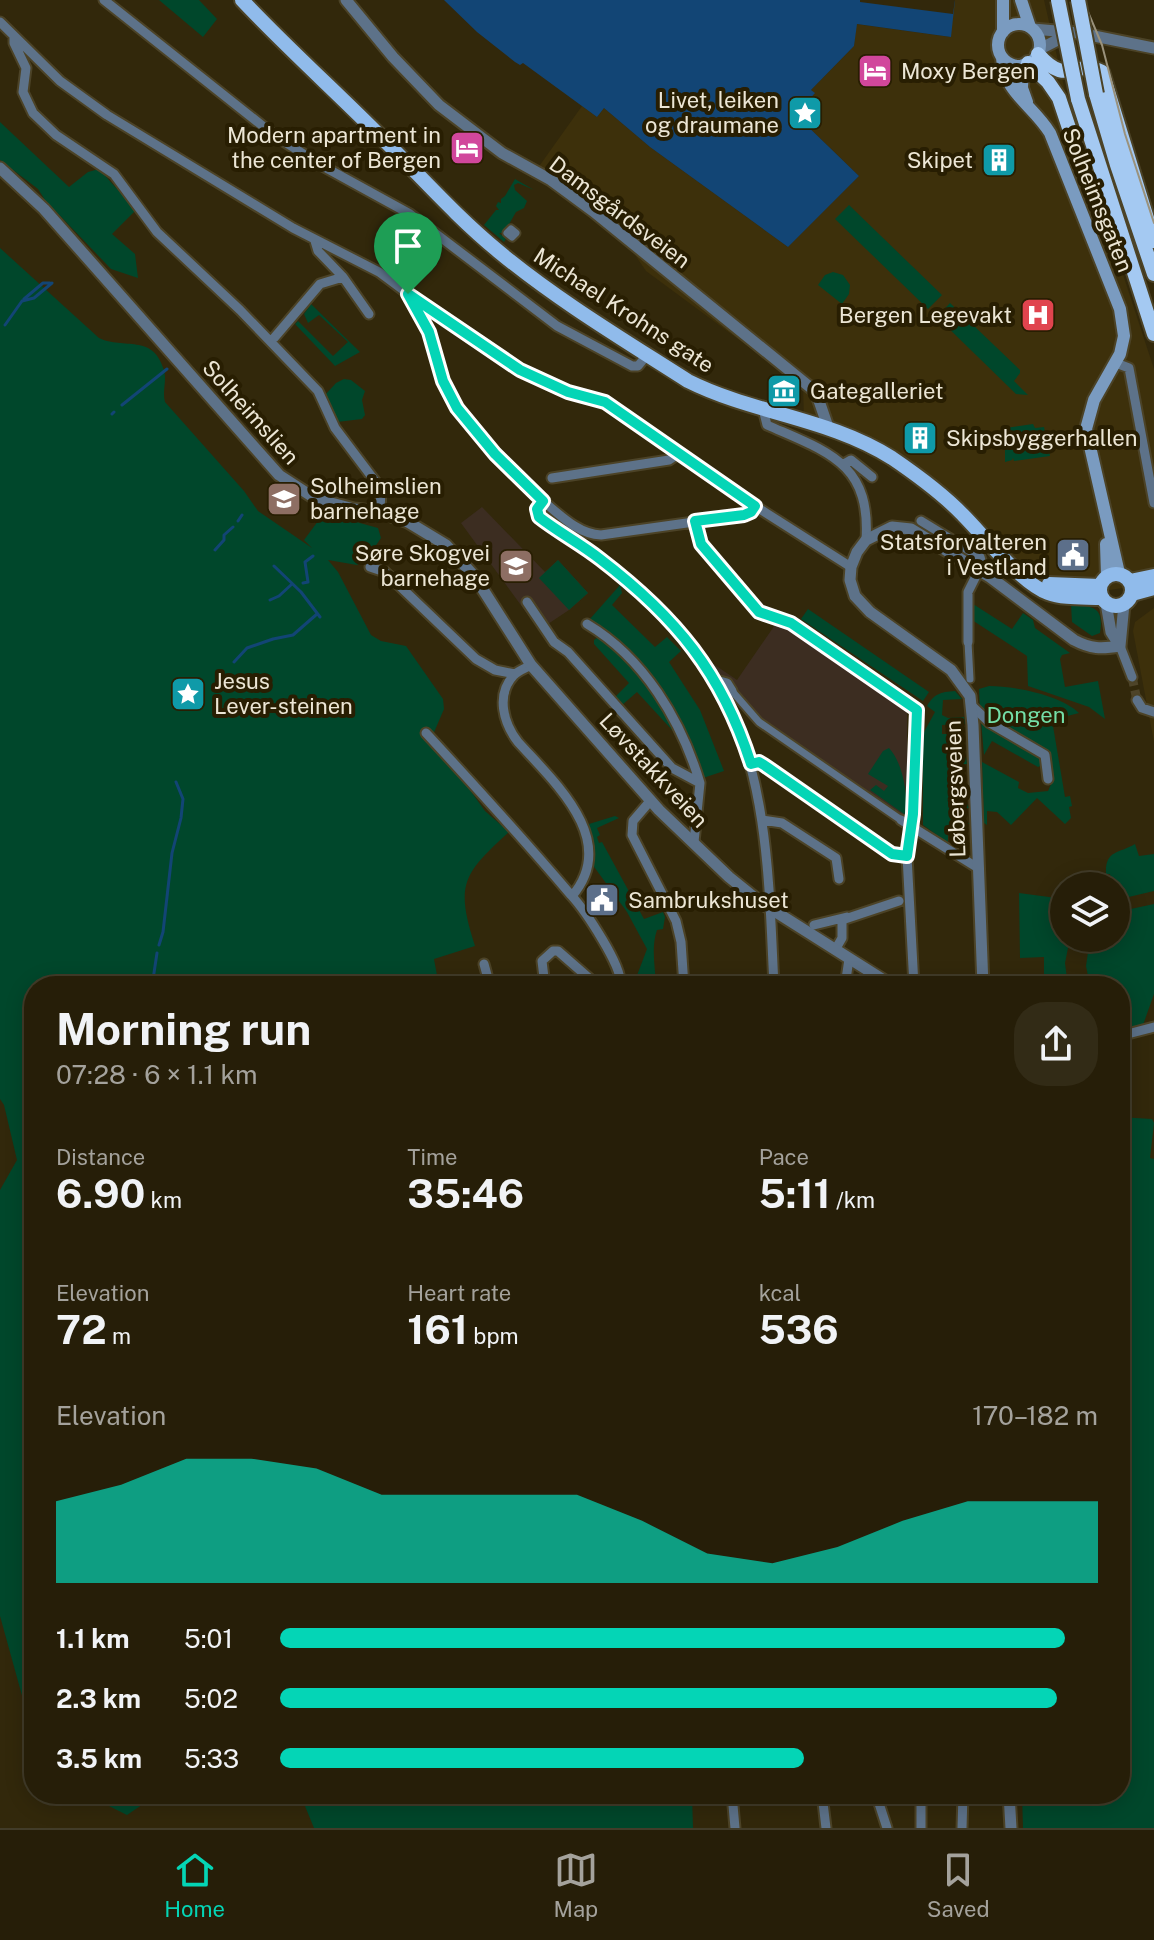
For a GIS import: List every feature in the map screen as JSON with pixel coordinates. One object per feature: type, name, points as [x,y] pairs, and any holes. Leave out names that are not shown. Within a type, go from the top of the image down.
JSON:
[{"type":"highway","points":[[1058,0],[1078,99],[1154,334]]},
{"type":"highway","points":[[1078,0],[1096,94],[1154,274]]},
{"type":"highway","points":[[1032,58],[1059,98],[1085,176],[1124,272],[1135,279]]},
{"type":"highway","points":[[1032,58],[1056,70],[1094,69],[1103,75],[1154,241]]},
{"type":"highway","points":[[1059,98],[1070,72]]},
{"type":"main road","name":"Michael Krohns gate","points":[[242,0],[289,50],[473,229],[533,278],[647,355],[712,393],[828,427],[872,446],[939,492],[1029,580],[1115,590],[1154,588]]},
{"type":"main road","points":[[1003,0],[1003,32],[999,46],[1002,57],[1011,64],[1032,58],[1039,38],[1031,28],[1021,0]]},
{"type":"main road","points":[[1003,32],[1013,25],[1031,28]]},
{"type":"main road","name":"Solheimsgaten","points":[[1002,57],[1003,72],[1009,84],[1050,133],[1120,309],[1124,336],[1116,363],[1094,400],[1086,429],[1106,521],[1115,590]]},
{"type":"main road","name":"Solheimsgaten","points":[[1028,105],[1022,88],[1032,58]]},
{"type":"main road","name":"Michael Krohns gate","points":[[1115,590],[1154,576]]},
{"type":"street","points":[[104,0],[274,135],[432,230],[557,326],[632,366],[638,366],[647,355]]},
{"type":"street","name":"Damsgårdsveien","points":[[346,0],[393,57],[439,105],[519,165],[551,180],[593,211],[816,392],[828,427]]},
{"type":"street","points":[[0,22],[60,81],[107,115],[315,241],[371,267],[520,370],[568,392],[605,402],[755,506],[851,567]]},
{"type":"street","points":[[1031,28],[1154,48]]},
{"type":"street","points":[[1032,58],[1072,33]]},
{"type":"street","points":[[14,36],[14,43],[26,68],[23,92],[33,113],[56,135],[114,174],[157,232],[311,382],[335,428],[381,489],[380,512]]},
{"type":"street","name":"Solheimslien","points":[[0,168],[44,209],[279,475],[296,488],[326,503],[380,512],[427,532],[461,559],[487,593],[531,665]]},
{"type":"street","points":[[315,241],[318,251],[332,262],[369,314]]},
{"type":"street","points":[[274,338],[320,284],[343,277]]},
{"type":"street","points":[[408,294],[429,332],[443,381],[457,408],[502,461],[543,501],[576,527],[592,535],[744,515],[755,506]]},
{"type":"street","points":[[1116,363],[1129,368],[1154,503]]},
{"type":"street","points":[[763,409],[767,425],[844,464],[862,493],[868,520],[866,540]]},
{"type":"street","points":[[552,478],[669,460],[678,454]]},
{"type":"street","points":[[844,464],[851,460],[872,477]]},
{"type":"street","points":[[543,501],[537,509],[539,517],[601,559],[688,640],[716,680],[739,727],[751,764],[762,820],[773,976]]},
{"type":"street","points":[[695,521],[701,544],[759,612],[791,623],[917,710],[912,828],[907,856],[913,976]]},
{"type":"street","points":[[921,521],[980,557],[982,564],[968,592],[970,679]]},
{"type":"street","points":[[971,705],[966,688],[951,670],[861,603],[852,588],[851,567],[866,540],[892,527],[911,529],[978,570],[1088,648],[1120,646]]},
{"type":"street","points":[[370,567],[385,572],[476,659],[495,670],[515,674]]},
{"type":"street","name":"Solheimsgaten","points":[[1115,590],[1111,632],[1132,677]]},
{"type":"street","name":"Solheimsgaten","points":[[1115,590],[1120,646]]},
{"type":"street","points":[[527,602],[554,642],[568,652],[672,768],[700,783]]},
{"type":"street","points":[[587,624],[609,637],[660,695],[689,748],[700,783],[694,842]]},
{"type":"street","points":[[531,665],[515,674],[504,700],[503,714],[508,729],[573,805],[584,824],[588,855],[586,875],[572,896]]},
{"type":"street","name":"Løvstakkveien","points":[[531,665],[651,800],[729,877],[769,908],[877,976]]},
{"type":"street","points":[[716,680],[727,683],[759,722],[912,828],[978,868]]},
{"type":"street","points":[[1137,700],[1142,708],[1154,712]]},
{"type":"street","name":"Løbergsveien","points":[[971,705],[990,723],[1045,755],[1048,779]]},
{"type":"street","name":"Løbergsveien","points":[[971,705],[983,976]]},
{"type":"street","points":[[426,733],[572,896],[598,932],[621,976]]},
{"type":"street","points":[[751,764],[759,762],[764,765],[892,854],[907,856]]},
{"type":"street","points":[[651,800],[633,821],[632,835],[676,921],[683,976]]},
{"type":"street","points":[[762,820],[782,823],[836,858],[839,879]]},
{"type":"street","points":[[814,925],[899,901]]},
{"type":"street","points":[[835,950],[842,938],[842,920],[847,917]]},
{"type":"street","points":[[544,976],[542,961],[548,953],[558,951],[587,976]]},
{"type":"street","points":[[846,976],[849,959]]},
{"type":"street","points":[[484,964],[487,976]]},
{"type":"street","points":[[1130,1033],[1154,1027]]},
{"type":"street","points":[[733,1804],[735,1828]]},
{"type":"street","points":[[823,1804],[826,1828]]},
{"type":"street","points":[[879,1804],[887,1828]]},
{"type":"street","points":[[921,1804],[921,1828]]},
{"type":"street","points":[[962,1828],[963,1804]]},
{"type":"street","points":[[1010,1804],[1011,1828]]},
{"type":"shaded area","points":[[955,0],[1044,0],[1070,113],[1154,369],[1154,583],[1091,593],[1046,588],[1028,579],[941,496],[804,419],[803,387],[646,271],[631,249],[535,172],[582,106],[597,117],[604,108],[650,147],[788,247],[859,176],[795,114],[814,94],[811,90],[854,46],[856,24],[950,37]]},
{"type":"shaded area","name":"Søre Skogvei barnehage","points":[[482,507],[545,572],[558,560],[588,593],[539,630],[461,523]]},
{"type":"shaded area","points":[[1154,608],[1154,742],[1133,631],[1135,622]]},
{"type":"shaded area","points":[[777,622],[907,711],[907,815],[901,826],[752,721],[731,698],[709,661],[737,680]]},
{"type":"green space","points":[[159,0],[199,0],[217,19],[203,37]]},
{"type":"green space","points":[[0,122],[69,187],[88,172],[99,169],[136,210],[112,234],[135,254],[138,278],[111,269],[38,189],[0,160]]},
{"type":"green space","points":[[515,179],[534,190],[518,183],[514,185],[527,201],[524,208],[516,212],[504,233],[499,233],[506,239],[504,242],[484,225],[499,210],[496,206],[498,202],[501,203]]},
{"type":"green space","points":[[849,205],[942,295],[928,309],[835,219]]},
{"type":"green space","points":[[0,248],[99,338],[153,351],[164,370],[165,402],[258,511],[312,548],[304,540],[324,513],[378,528],[381,538],[368,557],[357,565],[328,560],[338,572],[371,635],[381,641],[406,646],[443,699],[444,709],[432,737],[485,811],[509,832],[481,859],[467,882],[465,908],[475,946],[434,959],[437,976],[24,976],[24,1703],[0,1616],[0,1190],[17,1160],[0,1099]]},
{"type":"green space","points":[[833,272],[843,275],[850,285],[849,294],[842,304],[818,285],[825,275]]},
{"type":"green space","points":[[950,303],[1020,370],[1014,381],[1028,395],[1016,394],[937,317]]},
{"type":"green space","points":[[311,304],[360,352],[335,366],[295,324],[298,321],[333,356],[348,342],[319,315],[308,323],[304,314]]},
{"type":"green space","points":[[344,379],[351,380],[365,391],[362,400],[365,415],[362,419],[337,422],[325,395]]},
{"type":"green space","points":[[1033,424],[1035,428],[1044,427],[1050,456],[1014,461],[1013,458],[1005,462],[1005,428]]},
{"type":"green space","points":[[558,560],[588,593],[569,610],[539,578]]},
{"type":"green space","points":[[620,585],[622,593],[612,605],[655,647],[667,637],[681,651],[669,662],[700,710],[724,771],[703,778],[684,733],[658,691],[626,652],[589,620]]},
{"type":"green space","points":[[973,604],[1012,629],[1023,613],[1033,620],[1035,628],[1070,653],[1062,655],[1060,659],[1065,687],[1098,681],[1105,719],[1089,707],[1028,686],[1027,656],[972,620]]},
{"type":"green space","points":[[1071,605],[1096,610],[1100,618],[1100,633],[1092,636],[1072,622]]},
{"type":"green space","points":[[808,609],[929,692],[923,701],[801,619]]},
{"type":"green space","points":[[601,635],[651,687],[684,743],[637,692],[621,706],[614,698],[629,683],[594,644],[594,640]]},
{"type":"green space","name":"Dongen","points":[[989,686],[1037,693],[1061,701],[1079,713],[1052,720],[1065,797],[1070,796],[1072,806],[1069,807],[1071,818],[1065,824],[1037,798],[1011,825],[997,812],[987,811],[987,825],[984,823],[982,762],[1019,782],[1018,788],[1028,793],[1048,791],[1052,782],[1051,756],[980,711],[979,689]]},
{"type":"green space","points":[[955,691],[962,699],[943,700],[942,715],[948,718],[964,717],[965,724],[942,725],[942,734],[949,734],[952,741],[948,744],[948,752],[952,753],[953,758],[966,757],[967,764],[952,765],[952,795],[955,804],[967,804],[969,808],[961,809],[961,815],[956,815],[956,819],[960,823],[970,823],[948,834],[948,843],[923,825],[923,734],[935,712],[927,706],[938,694]]},
{"type":"green space","points":[[981,721],[1040,755],[1042,765],[1038,767],[992,741],[984,755]]},
{"type":"green space","points":[[889,748],[898,762],[903,779],[907,813],[904,814],[870,790],[876,785],[884,791],[888,786],[868,774],[883,751]]},
{"type":"green space","points":[[615,816],[619,818],[597,828],[599,843],[602,842],[644,919],[663,912],[663,929],[657,930],[655,936],[655,976],[637,976],[647,949],[627,912],[592,864],[589,824]]},
{"type":"green space","points":[[1135,844],[1139,856],[1154,854],[1154,891],[1130,897],[1130,872],[1106,872],[1108,861],[1114,854]]},
{"type":"green space","points":[[1019,893],[1050,897],[1050,952],[1067,952],[1067,976],[1020,976],[1044,975],[1044,957],[1020,958]]},
{"type":"green space","points":[[1154,904],[1154,994],[1143,1025],[1130,1028],[1130,976],[1088,976],[1088,952],[1130,952],[1130,909]]},
{"type":"green space","points":[[1130,1118],[1152,1119],[1154,1828],[1023,1828],[1022,1804],[1130,1804]]},
{"type":"green space","points":[[105,1804],[143,1804],[127,1815]]},
{"type":"green space","points":[[304,1804],[692,1804],[693,1828],[314,1828]]},
{"type":"water","points":[[444,0],[955,0],[951,37],[857,24],[854,46],[811,90],[815,93],[796,115],[859,176],[788,247],[650,147],[604,108],[597,117],[523,63],[515,62]]},
{"type":"pier","points":[[860,0],[955,0],[953,14]]},
{"type":"waterway","points":[[24,299],[43,283],[50,283]]},
{"type":"waterway","points":[[5,325],[22,301],[34,298],[52,283]]},
{"type":"waterway","points":[[122,405],[167,369]]},
{"type":"waterway","points":[[238,521],[242,515]]},
{"type":"waterway","points":[[215,550],[233,527]]},
{"type":"waterway","points":[[303,583],[308,582],[305,562],[313,556]]},
{"type":"waterway","points":[[274,566],[301,592],[320,617]]},
{"type":"waterway","points":[[270,600],[292,584]]},
{"type":"waterway","points":[[234,662],[247,648],[293,635],[317,614]]},
{"type":"waterway","points":[[159,945],[183,799],[176,782]]},
{"type":"waterway","points":[[154,976],[157,953]]},
{"type":"tunnel","points":[[1132,677],[1137,700]]},
{"type":"tram line","points":[[1083,0],[1102,45],[1125,134],[1154,223]]},
{"type":"place","name":"Moxy Bergen","points":[[875,71]]},
{"type":"place","name":"Livet, leiken og draumane","points":[[805,113]]},
{"type":"place","name":"Modern apartment in the center of Bergen","points":[[467,148]]},
{"type":"place","name":"Skipet","points":[[999,160]]},
{"type":"place","name":"Bergen Legevakt","points":[[1038,315]]},
{"type":"place","name":"Gategalleriet","points":[[784,391]]},
{"type":"place","name":"Skipsbyggerhallen","points":[[920,438]]},
{"type":"place","name":"Solheimslien barnehage","points":[[284,499]]},
{"type":"place","name":"Statsforvalteren i Vestland","points":[[1073,555]]},
{"type":"place","name":"Søre Skogvei barnehage","points":[[516,566]]},
{"type":"place","name":"Jesus Lever-steinen","points":[[188,694]]},
{"type":"place","name":"Sambrukshuset","points":[[602,900]]},
{"type":"route","points":[[408,294],[538,380],[605,402],[755,506],[744,515],[695,521],[701,544],[759,612],[791,623],[917,710],[913,814],[907,856],[892,854],[764,765],[759,762],[751,764],[723,691],[688,640],[618,573],[539,517],[537,509],[543,501],[495,454],[457,408],[443,381],[429,332],[408,294]]}]
